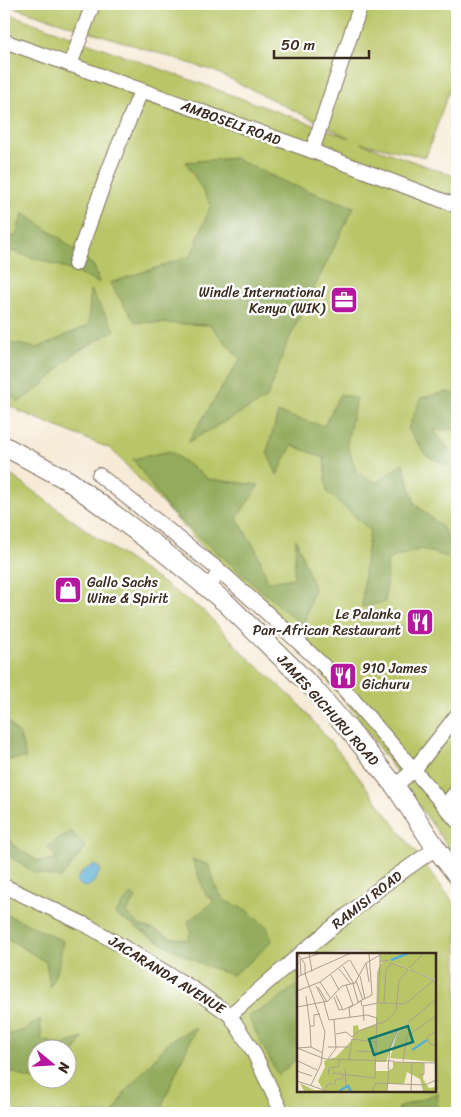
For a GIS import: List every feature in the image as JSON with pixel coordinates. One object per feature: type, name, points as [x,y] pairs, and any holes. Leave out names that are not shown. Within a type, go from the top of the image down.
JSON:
[{"type":"main road","name":"JAMES GICHURU ROAD","points":[[4,446],[76,486],[159,548],[226,603],[313,688],[395,786],[457,876]]},
{"type":"street","points":[[70,65],[93,4]]},
{"type":"street","points":[[312,152],[361,4]]},
{"type":"street","name":"AMBOSELI ROAD","points":[[4,41],[457,206]]},
{"type":"street","points":[[75,264],[109,169],[141,91]]},
{"type":"street","points":[[99,475],[220,571],[324,666],[457,821]]},
{"type":"street","points":[[208,588],[220,571]]},
{"type":"street","points":[[284,660],[302,645]]},
{"type":"street","points":[[395,786],[414,770],[457,715]]},
{"type":"street","points":[[445,805],[457,791]]},
{"type":"street","name":"RAMISI ROAD","points":[[305,953],[385,884],[436,848]]},
{"type":"street","name":"JACARANDA AVENUE","points":[[4,886],[88,926],[192,988],[230,1015],[253,1051],[282,1113]]},
{"type":"street","name":"RAMISI ROAD","points":[[230,1015],[297,960]]},
{"type":"green space","points":[[4,4],[457,4],[457,67],[426,157],[361,143],[457,177],[457,860],[355,713],[279,623],[232,578],[111,449],[19,411],[4,402],[4,12],[350,138],[214,71]]},
{"type":"green space","points":[[234,158],[289,184],[354,207],[287,343],[267,398],[188,442],[240,359],[210,325],[135,322],[110,283],[191,256],[211,205],[186,162]]},
{"type":"green space","points":[[23,213],[60,238],[94,266],[99,283],[60,266],[4,249],[4,233],[15,237]]},
{"type":"green space","points":[[90,290],[115,330],[75,353],[43,385],[19,402],[4,391],[4,342],[38,348],[89,325]]},
{"type":"green space","points":[[447,392],[457,395],[457,431],[455,429],[434,430],[457,457],[457,469],[427,456],[408,429],[421,398]]},
{"type":"green space","points":[[340,394],[356,398],[347,443],[356,472],[376,483],[403,463],[415,504],[442,527],[457,555],[457,560],[421,549],[388,559],[385,602],[362,607],[365,562],[370,530],[327,492],[324,458],[292,445],[277,475],[267,452],[278,413],[324,426]]},
{"type":"green space","points":[[170,451],[208,479],[259,485],[237,518],[257,552],[268,582],[294,578],[296,539],[314,588],[303,626],[170,512],[133,459]]},
{"type":"green space","points":[[4,470],[100,540],[205,612],[243,653],[297,702],[345,759],[457,907],[457,1113],[4,1113]]},
{"type":"green space","points":[[4,717],[20,736],[26,758],[4,760]]},
{"type":"green space","points":[[4,830],[15,847],[38,861],[58,861],[48,846],[71,831],[86,847],[61,878],[35,873],[4,853]]},
{"type":"green space","points":[[192,859],[209,865],[216,888],[225,901],[247,910],[267,927],[272,941],[251,961],[232,975],[199,963],[153,938],[115,914],[131,894],[136,898],[126,913],[139,925],[169,937],[188,940],[191,931],[188,921],[214,900],[206,895]]},
{"type":"green space","points":[[4,913],[63,941],[58,967],[50,987],[46,962],[4,936]]},
{"type":"green space","points":[[297,985],[297,1059],[278,1075],[248,1017],[273,1003]]},
{"type":"green space","points":[[40,1019],[42,1040],[28,1040],[28,1079],[4,1068],[4,1036],[24,1030]]},
{"type":"green space","points":[[196,1027],[162,1105],[173,1113],[114,1113],[125,1092],[170,1041]]},
{"type":"green space","points":[[438,1093],[437,1113],[400,1113],[398,1108]]},
{"type":"water","points":[[95,865],[99,867],[100,871],[91,885],[84,887],[77,882],[81,873]]},
{"type":"place","name":"Windle International Kenya (WIK)","points":[[344,300]]},
{"type":"place","name":"Gallo Sachs Wine & Spirit","points":[[68,590]]},
{"type":"place","name":"Le Palanka Pan-African Restaurant","points":[[420,622]]},
{"type":"place","name":"910 James Gichuru","points":[[343,676]]}]
